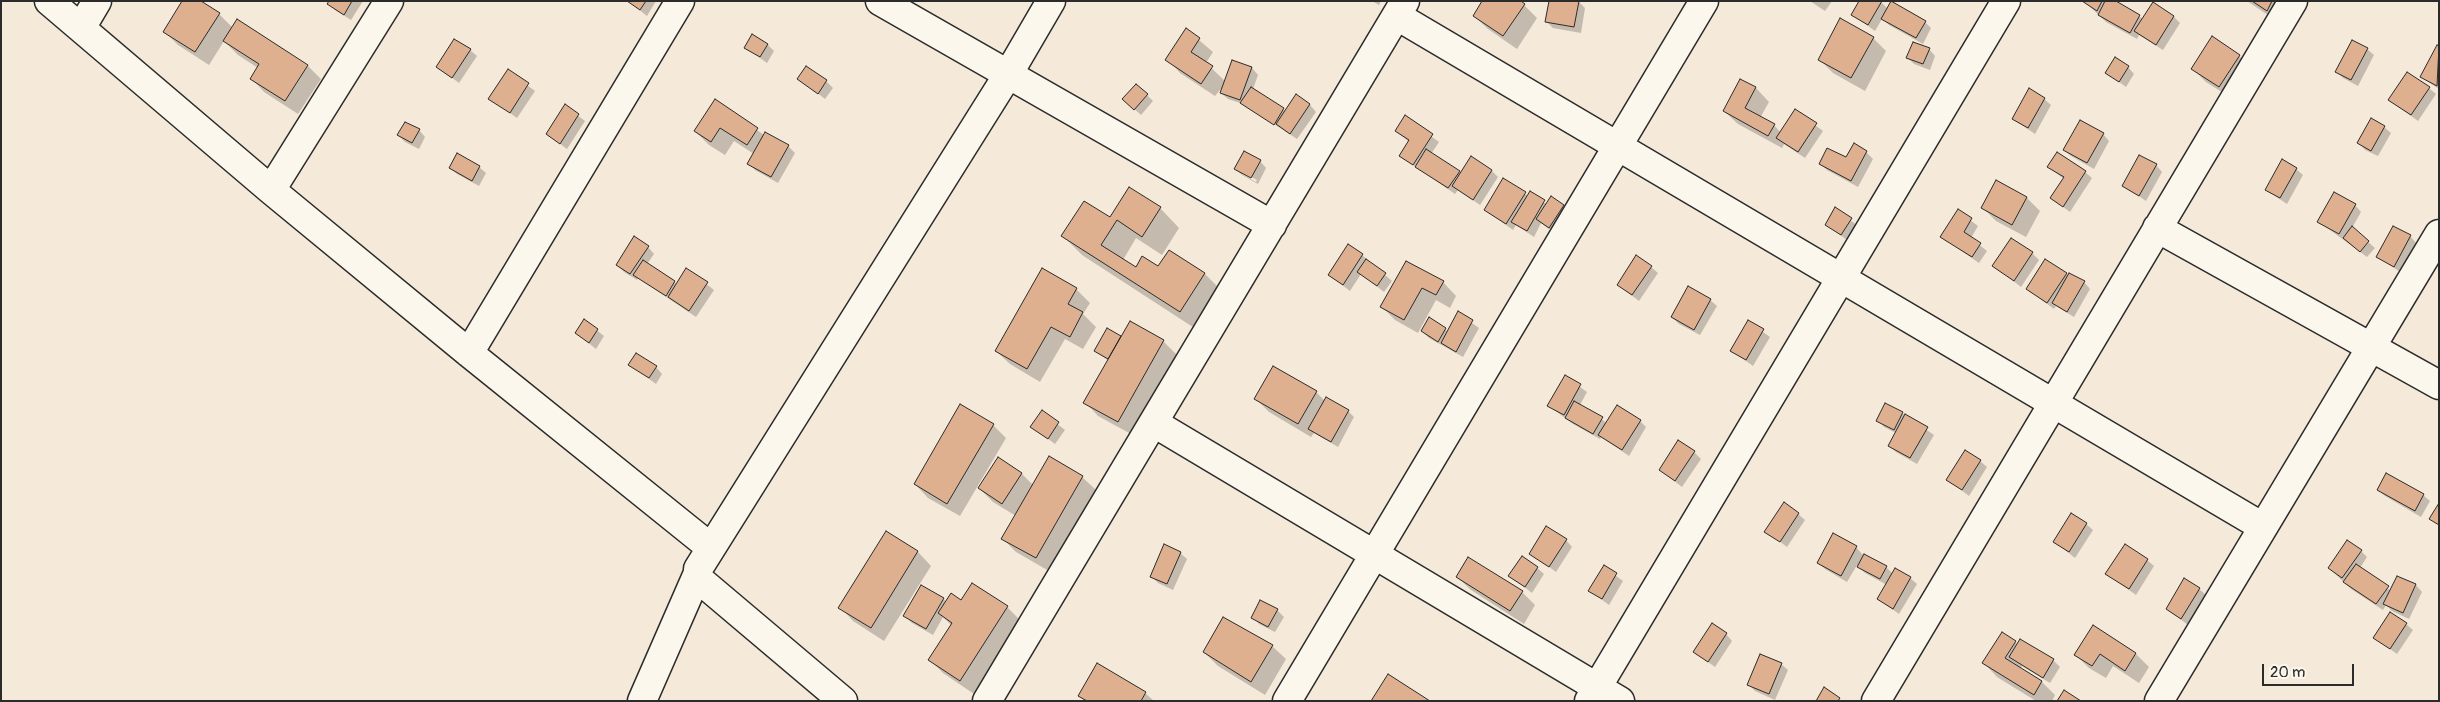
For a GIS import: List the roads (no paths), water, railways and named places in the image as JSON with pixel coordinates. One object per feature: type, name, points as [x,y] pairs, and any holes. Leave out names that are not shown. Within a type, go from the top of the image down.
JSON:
[{"type":"street","points":[[50,1],[271,190],[469,353],[710,547]]},
{"type":"street","points":[[81,28],[97,1]]},
{"type":"street","points":[[271,190],[389,1]]},
{"type":"street","points":[[469,353],[680,1]]},
{"type":"street","points":[[880,1],[1272,225]]},
{"type":"street","points":[[642,701],[710,547],[1009,74],[1051,1]]},
{"type":"street","points":[[1287,701],[1704,1]]},
{"type":"street","points":[[1593,694],[2006,1]]},
{"type":"street","points":[[1876,701],[2293,1]]},
{"type":"street","points":[[987,701],[1401,9],[1618,146],[2263,527]]},
{"type":"street","points":[[2157,228],[2439,385]]},
{"type":"street","points":[[2160,701],[2439,234]]},
{"type":"street","points":[[1154,423],[1374,554],[1593,694],[1620,701]]},
{"type":"street","points":[[698,573],[701,581],[843,701]]}]
